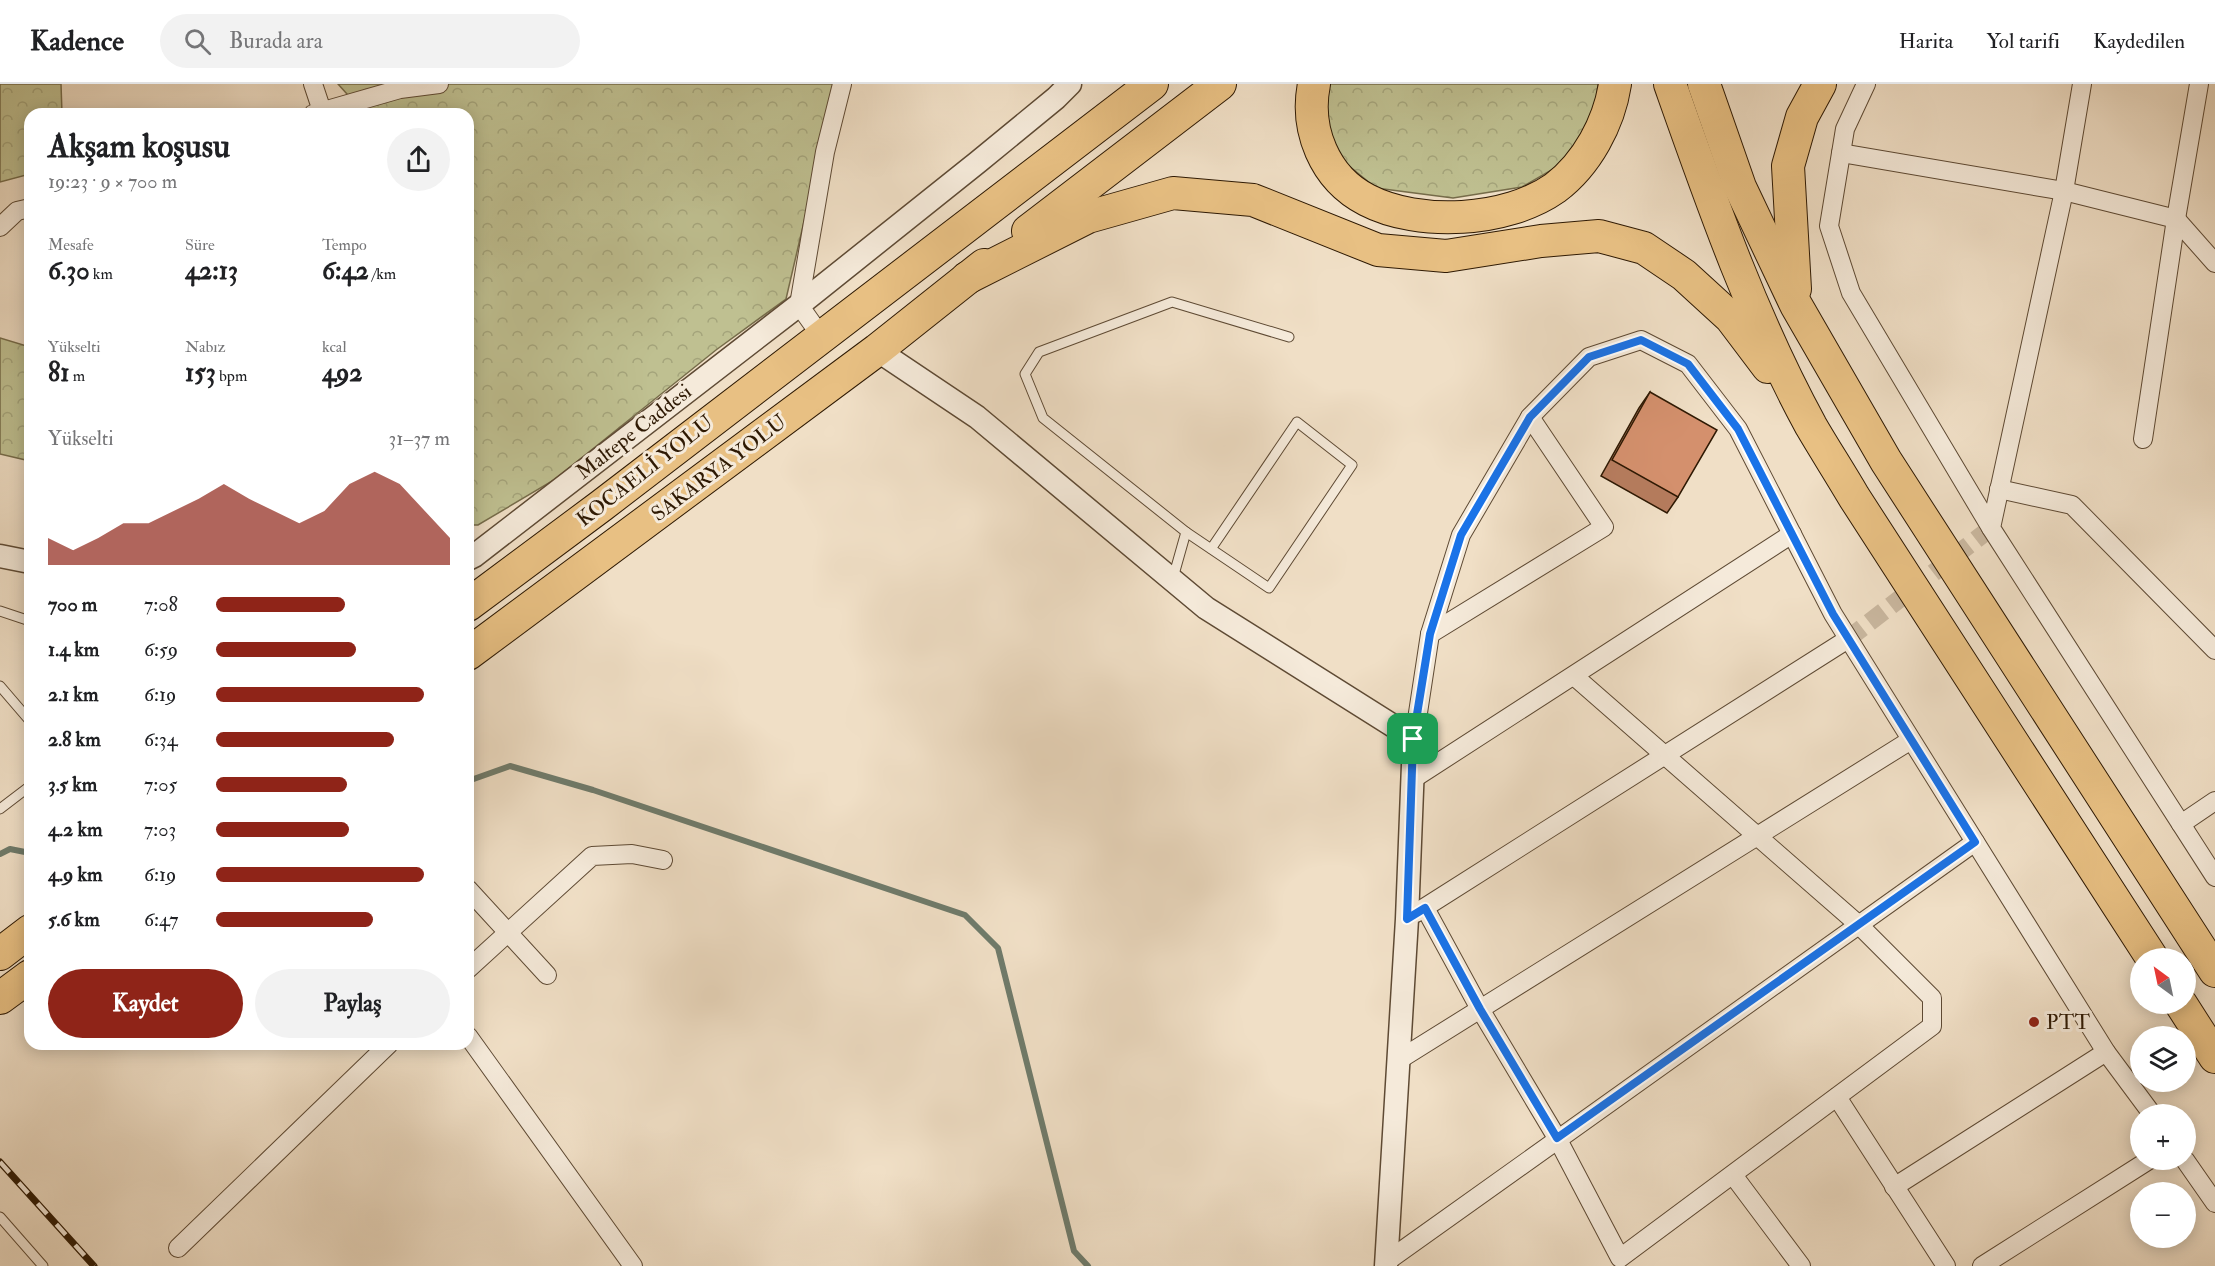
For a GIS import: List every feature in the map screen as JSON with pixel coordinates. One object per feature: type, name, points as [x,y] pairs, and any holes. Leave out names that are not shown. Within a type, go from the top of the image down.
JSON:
[{"type":"highway","points":[[821,336],[1129,84]]},
{"type":"highway","points":[[821,336],[1152,84]]},
{"type":"highway","points":[[967,278],[1220,84]]},
{"type":"highway","points":[[1314,84],[1311,98],[1311,122],[1318,146],[1330,168],[1347,186],[1366,199],[1387,208],[1410,214],[1456,216],[1499,212],[1554,188],[1569,175],[1593,145],[1609,111],[1615,84]]},
{"type":"highway","points":[[1670,84],[1719,222],[1777,359],[1811,426],[1854,497],[2146,948]]},
{"type":"highway","points":[[1704,84],[1740,187],[1796,305],[1886,461],[2215,971]]},
{"type":"highway","points":[[1796,305],[1788,166],[1802,117],[1820,84]]},
{"type":"highway","points":[[967,278],[1088,217],[1173,193],[1253,200],[1378,250],[1446,256],[1599,236],[1644,248],[1692,282],[1731,318],[1811,426]]},
{"type":"highway","name":"SAKARYA YOLU","points":[[474,650],[877,350],[967,278]]},
{"type":"highway","name":"KOCAELİ YOLU","points":[[474,601],[601,506],[821,336]]},
{"type":"highway","points":[[0,954],[24,936]]},
{"type":"highway","points":[[0,998],[24,980]]},
{"type":"highway","points":[[2187,1014],[2215,1057]]},
{"type":"street","points":[[313,84],[318,108]]},
{"type":"street","points":[[336,108],[400,89],[439,84]]},
{"type":"street","points":[[821,336],[799,305],[825,152],[842,84]]},
{"type":"street","name":"Maltepe Caddesi","points":[[474,556],[799,305],[978,162],[1070,84]]},
{"type":"street","points":[[1866,84],[1845,129],[1829,226],[1851,293],[1991,528],[2215,877]]},
{"type":"street","points":[[1991,528],[2064,191],[2082,84]]},
{"type":"street","points":[[2143,439],[2175,219],[2199,84]]},
{"type":"street","points":[[1841,153],[2064,191],[2175,219],[2215,263]]},
{"type":"street","points":[[0,227],[16,211],[24,209]]},
{"type":"street","points":[[1386,1264],[1397,1061],[1416,913],[1413,739],[1430,634],[1461,535],[1530,417],[1589,357],[1641,340],[1688,364],[1738,429],[1848,639],[2106,1052],[2145,1104]]},
{"type":"street","points":[[877,350],[977,417],[1206,608],[1413,739]]},
{"type":"street","points":[[1430,634],[1604,527],[1530,417]]},
{"type":"street","points":[[1999,489],[2072,505],[2215,650]]},
{"type":"street","points":[[1413,779],[1792,534]]},
{"type":"street","points":[[0,556],[24,561]]},
{"type":"street","points":[[1416,913],[1848,639]]},
{"type":"street","points":[[1416,913],[1480,1009],[1557,1138],[1620,1258],[1932,1026],[1932,998],[1859,924],[1574,676]]},
{"type":"street","points":[[1397,1061],[1911,740]]},
{"type":"street","points":[[2181,824],[2215,801]]},
{"type":"street","points":[[1386,1264],[1557,1138],[1975,842]]},
{"type":"street","points":[[474,963],[592,856],[632,854],[663,860]]},
{"type":"street","points":[[474,895],[547,975]]},
{"type":"street","points":[[474,1044],[633,1266]]},
{"type":"street","points":[[178,1248],[383,1050]]},
{"type":"street","points":[[1894,1186],[2106,1052]]},
{"type":"street","points":[[1837,1097],[1946,1266]]},
{"type":"street","points":[[1982,1266],[2133,1170]]},
{"type":"street","points":[[2192,1170],[2215,1203]]},
{"type":"street","points":[[1733,1175],[1800,1266]]},
{"type":"lane","points":[[1211,549],[1297,422],[1352,465],[1269,588],[1211,549],[1186,532],[1043,417],[1025,374],[1038,352],[1172,302],[1289,337]]},
{"type":"lane","points":[[1172,580],[1186,532]]},
{"type":"lane","points":[[0,611],[24,619]]},
{"type":"lane","points":[[0,687],[24,714]]},
{"type":"lane","points":[[0,809],[24,791]]},
{"type":"lane","points":[[0,1217],[43,1266]]},
{"type":"green space","points":[[0,84],[61,84],[62,108],[24,108],[24,176],[0,182]]},
{"type":"green space","points":[[338,84],[836,84],[786,299],[716,350],[554,480],[478,525],[474,525],[474,108],[360,108]]},
{"type":"green space","points":[[1329,84],[1598,84],[1594,120],[1562,164],[1522,187],[1453,198],[1376,188],[1332,152],[1323,98]]},
{"type":"green space","points":[[0,338],[24,345],[24,460],[0,454]]},
{"type":"building","points":[[1650,392],[1717,430],[1678,497],[1612,460]]},
{"type":"waterway","points":[[474,779],[510,766],[593,790],[965,915],[998,948],[1074,1251],[1088,1266]]},
{"type":"waterway","points":[[0,854],[10,849],[24,852]]},
{"type":"tunnel","points":[[1848,639],[1991,528]]},
{"type":"railway","points":[[0,1162],[94,1266]]},
{"type":"place","name":"PTT","points":[[2034,1022]]},
{"type":"route","points":[[1641,340],[1688,364],[1738,429],[1833,614],[1975,842],[1557,1138],[1480,1009],[1425,908],[1407,919],[1413,739],[1430,634],[1461,535],[1530,417],[1589,357],[1641,340]]}]
